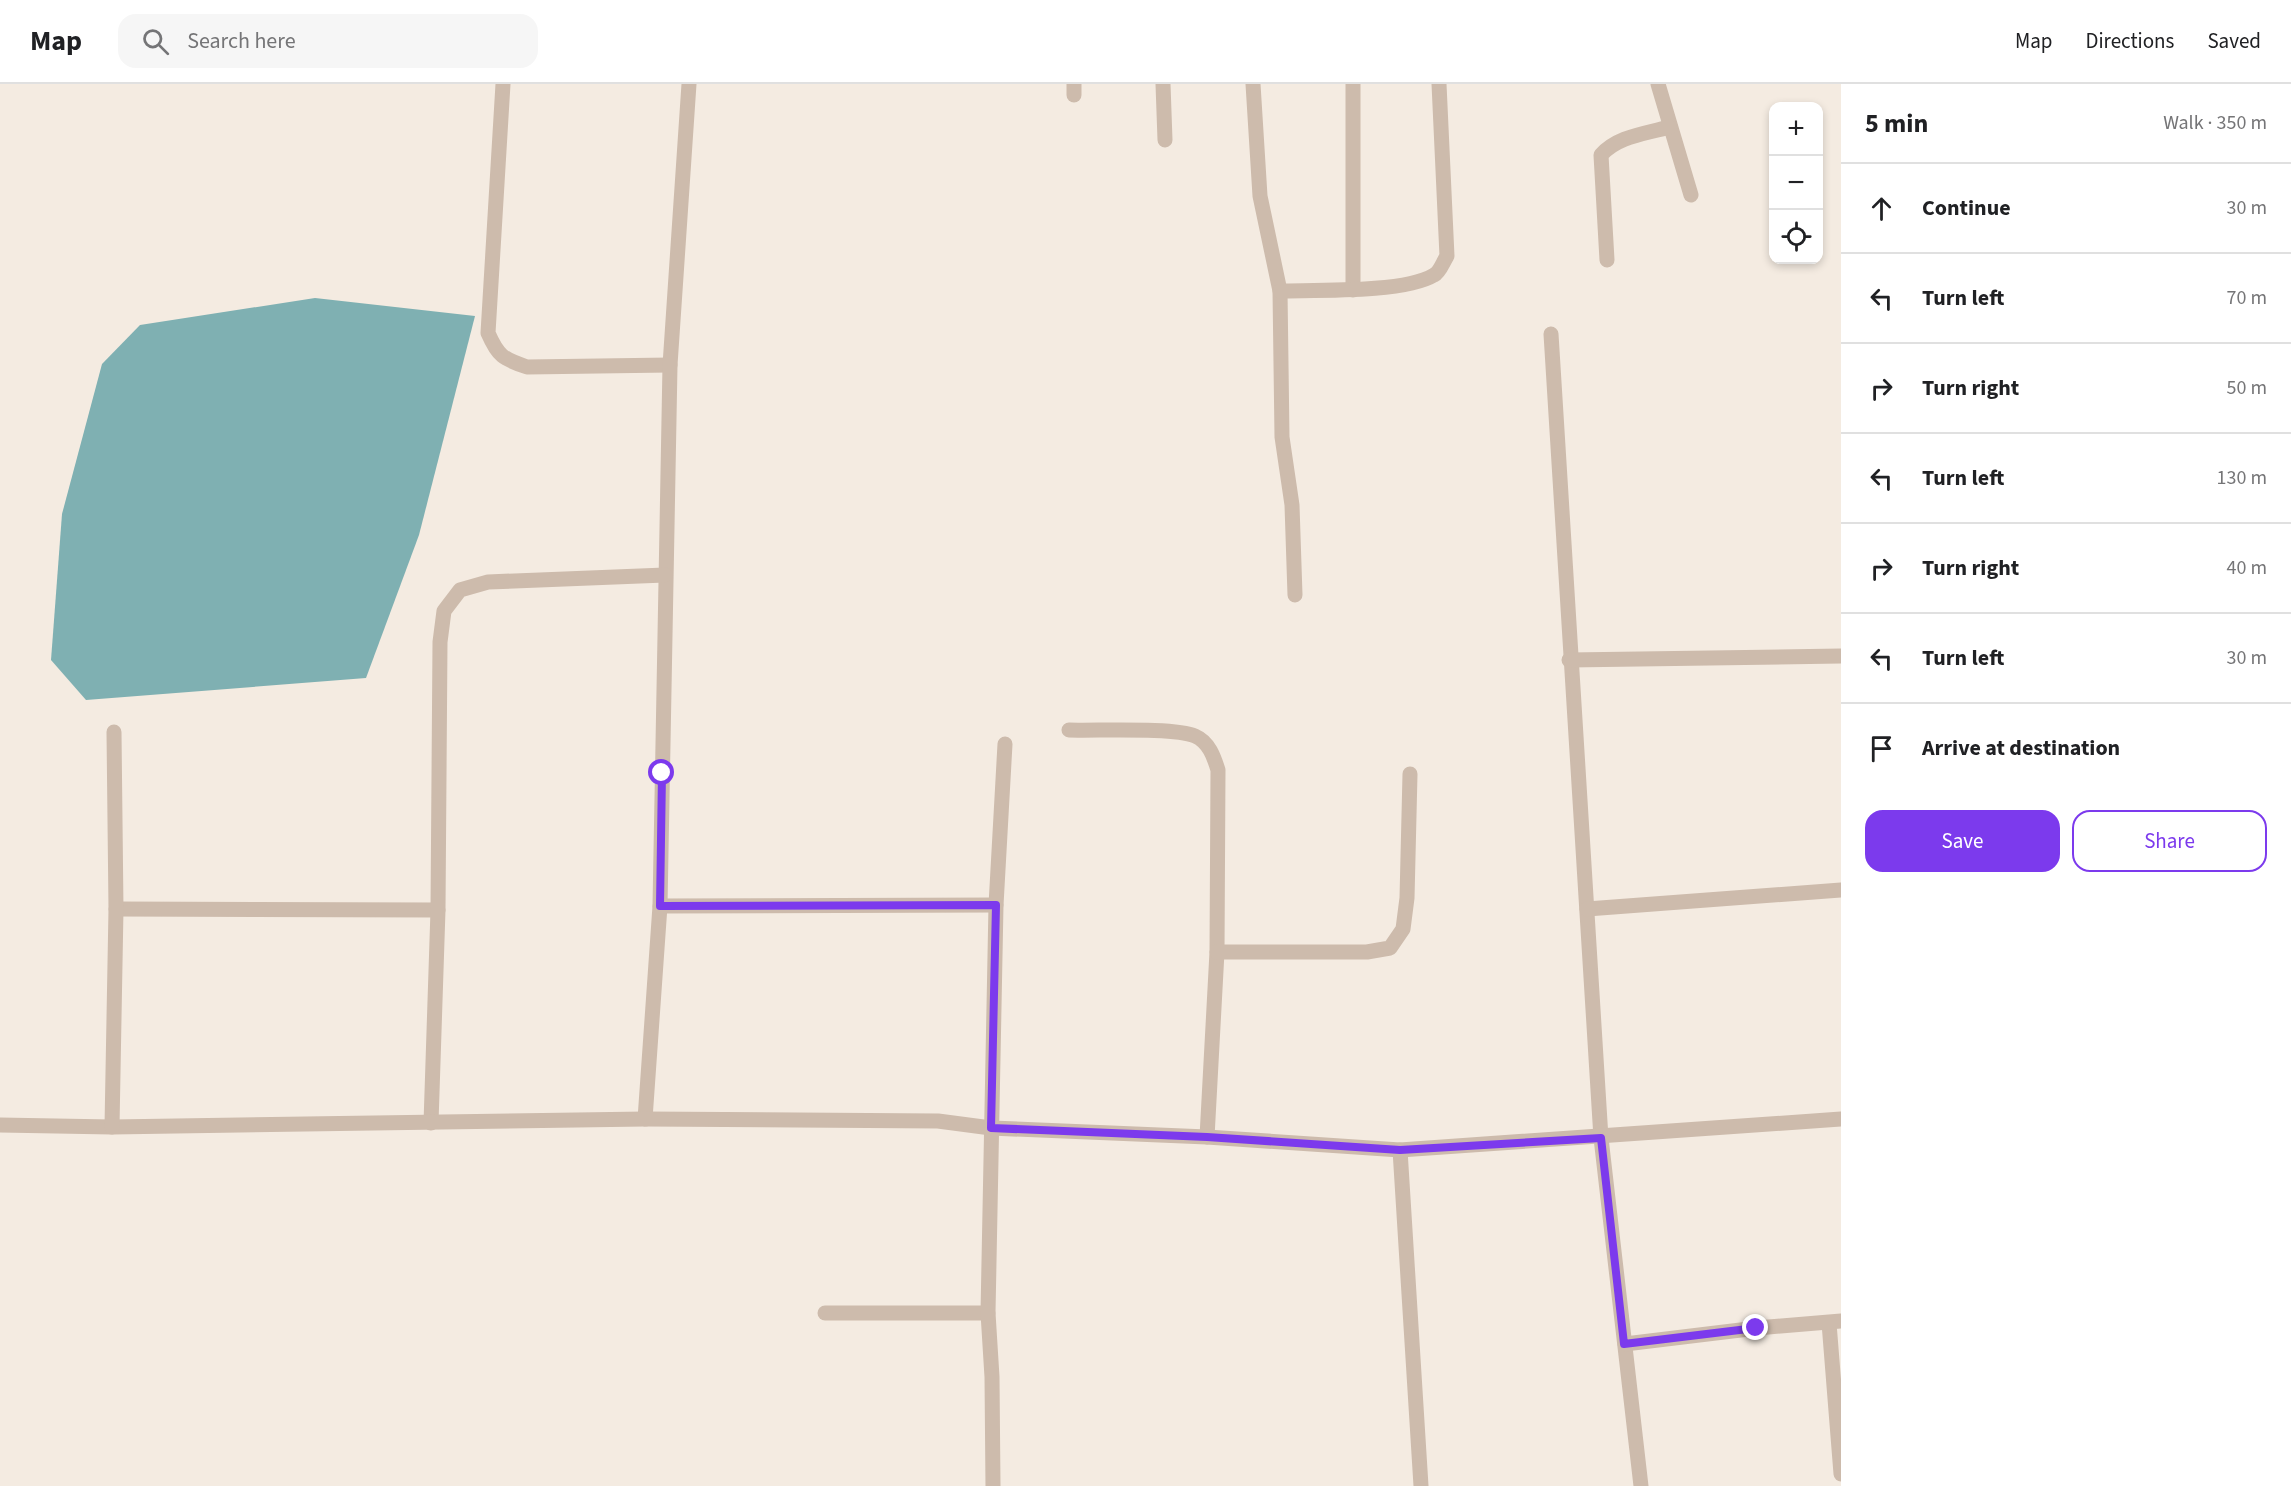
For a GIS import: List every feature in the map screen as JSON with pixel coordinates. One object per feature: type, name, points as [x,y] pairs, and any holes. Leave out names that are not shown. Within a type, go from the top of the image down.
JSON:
[{"type":"street","points":[[503,84],[488,333],[496,351],[506,360],[527,367],[670,365]]},
{"type":"street","points":[[645,1119],[660,906],[670,365],[689,84]]},
{"type":"street","points":[[1163,84],[1165,140]]},
{"type":"street","points":[[1253,84],[1260,196],[1280,291],[1282,437],[1292,505],[1295,595]]},
{"type":"street","points":[[1353,84],[1353,290]]},
{"type":"street","points":[[1280,291],[1353,290],[1417,282],[1436,274],[1447,256],[1439,84]]},
{"type":"street","points":[[1658,84],[1691,195]]},
{"type":"street","points":[[1607,260],[1601,155],[1610,146],[1622,140],[1669,127]]},
{"type":"street","points":[[1551,334],[1569,660],[1601,1138],[1641,1486]]},
{"type":"street","points":[[431,1124],[438,910],[440,642],[444,611],[460,590],[488,582],[665,575]]},
{"type":"street","points":[[1569,660],[1841,656]]},
{"type":"street","points":[[1069,730],[1196,736],[1211,750],[1218,770],[1217,952],[1207,1137]]},
{"type":"street","points":[[112,1127],[116,909],[114,732]]},
{"type":"street","points":[[993,1486],[992,1377],[988,1313],[996,905],[1005,744]]},
{"type":"street","points":[[1217,952],[1367,952],[1390,948],[1403,929],[1406,908],[1410,774]]},
{"type":"street","points":[[1587,909],[1841,890]]},
{"type":"street","points":[[660,906],[996,905]]},
{"type":"street","points":[[116,909],[438,910]]},
{"type":"street","points":[[0,1125],[112,1127],[645,1119],[938,1121],[991,1128],[1207,1137],[1400,1150],[1601,1138],[1841,1119]]},
{"type":"street","points":[[1400,1150],[1421,1486]]},
{"type":"street","points":[[825,1313],[988,1313]]},
{"type":"street","points":[[1624,1344],[1756,1328],[1835,1322],[1841,1474]]},
{"type":"water","points":[[315,298],[475,316],[419,535],[366,678],[86,700],[51,660],[62,514],[102,364],[140,325]]},
{"type":"route","points":[[662,773],[660,906],[878,908],[996,905],[991,1128],[1207,1137],[1400,1150],[1601,1138],[1624,1344],[1756,1328]]}]
